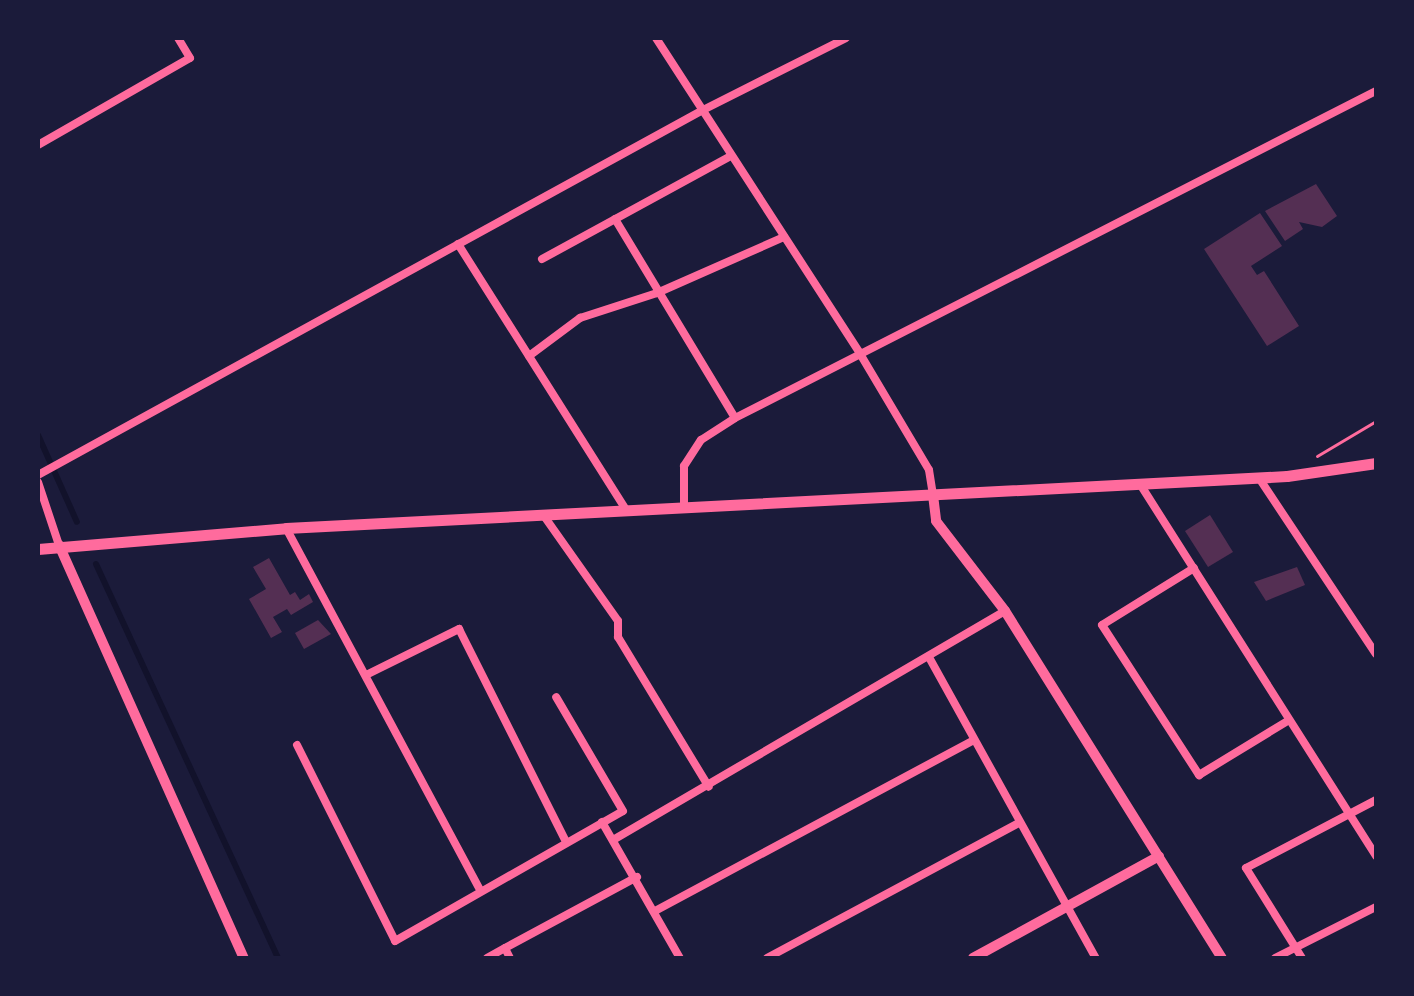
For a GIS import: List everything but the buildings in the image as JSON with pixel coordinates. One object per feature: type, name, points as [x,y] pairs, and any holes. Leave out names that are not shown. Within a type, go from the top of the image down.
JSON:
[{"type":"main road","points":[[38,549],[286,528],[1259,478],[1376,463]]},
{"type":"street","points":[[38,145],[190,58],[178,38]]},
{"type":"street","points":[[656,38],[859,352],[929,470],[936,521],[1005,611],[1222,958]]},
{"type":"street","points":[[38,475],[701,111],[846,38]]},
{"type":"street","points":[[684,508],[684,466],[701,440],[735,418],[859,352],[1376,91]]},
{"type":"street","points":[[542,259],[731,156]]},
{"type":"street","points":[[615,219],[735,418]]},
{"type":"street","points":[[529,356],[580,318],[657,293],[784,237]]},
{"type":"street","points":[[458,244],[627,511]]},
{"type":"street","points":[[1259,478],[1376,654]]},
{"type":"street","points":[[38,482],[59,545],[244,958]]},
{"type":"street","points":[[1140,484],[1376,856]]},
{"type":"street","points":[[544,516],[618,621],[618,637],[709,787]]},
{"type":"street","points":[[286,528],[481,891]]},
{"type":"street","points":[[1194,568],[1102,625],[1199,775],[1289,720]]},
{"type":"street","points":[[613,840],[930,659],[1005,611]]},
{"type":"street","points":[[366,675],[459,629],[566,842]]},
{"type":"street","points":[[930,659],[1096,958]]},
{"type":"street","points":[[297,745],[395,941],[623,811],[556,697]]},
{"type":"street","points":[[655,911],[974,740]]},
{"type":"street","points":[[1302,958],[1246,868],[1376,800]]},
{"type":"street","points":[[602,822],[637,877],[680,958]]},
{"type":"street","points":[[767,958],[1019,823]]},
{"type":"street","points":[[973,958],[1159,856]]},
{"type":"street","points":[[487,958],[637,877]]},
{"type":"street","points":[[1275,958],[1376,907]]},
{"type":"street","points":[[505,948],[510,958]]},
{"type":"path","points":[[1309,461],[1376,421]]},
{"type":"waterway","points":[[38,435],[77,522]]},
{"type":"waterway","points":[[96,564],[278,958]]}]
